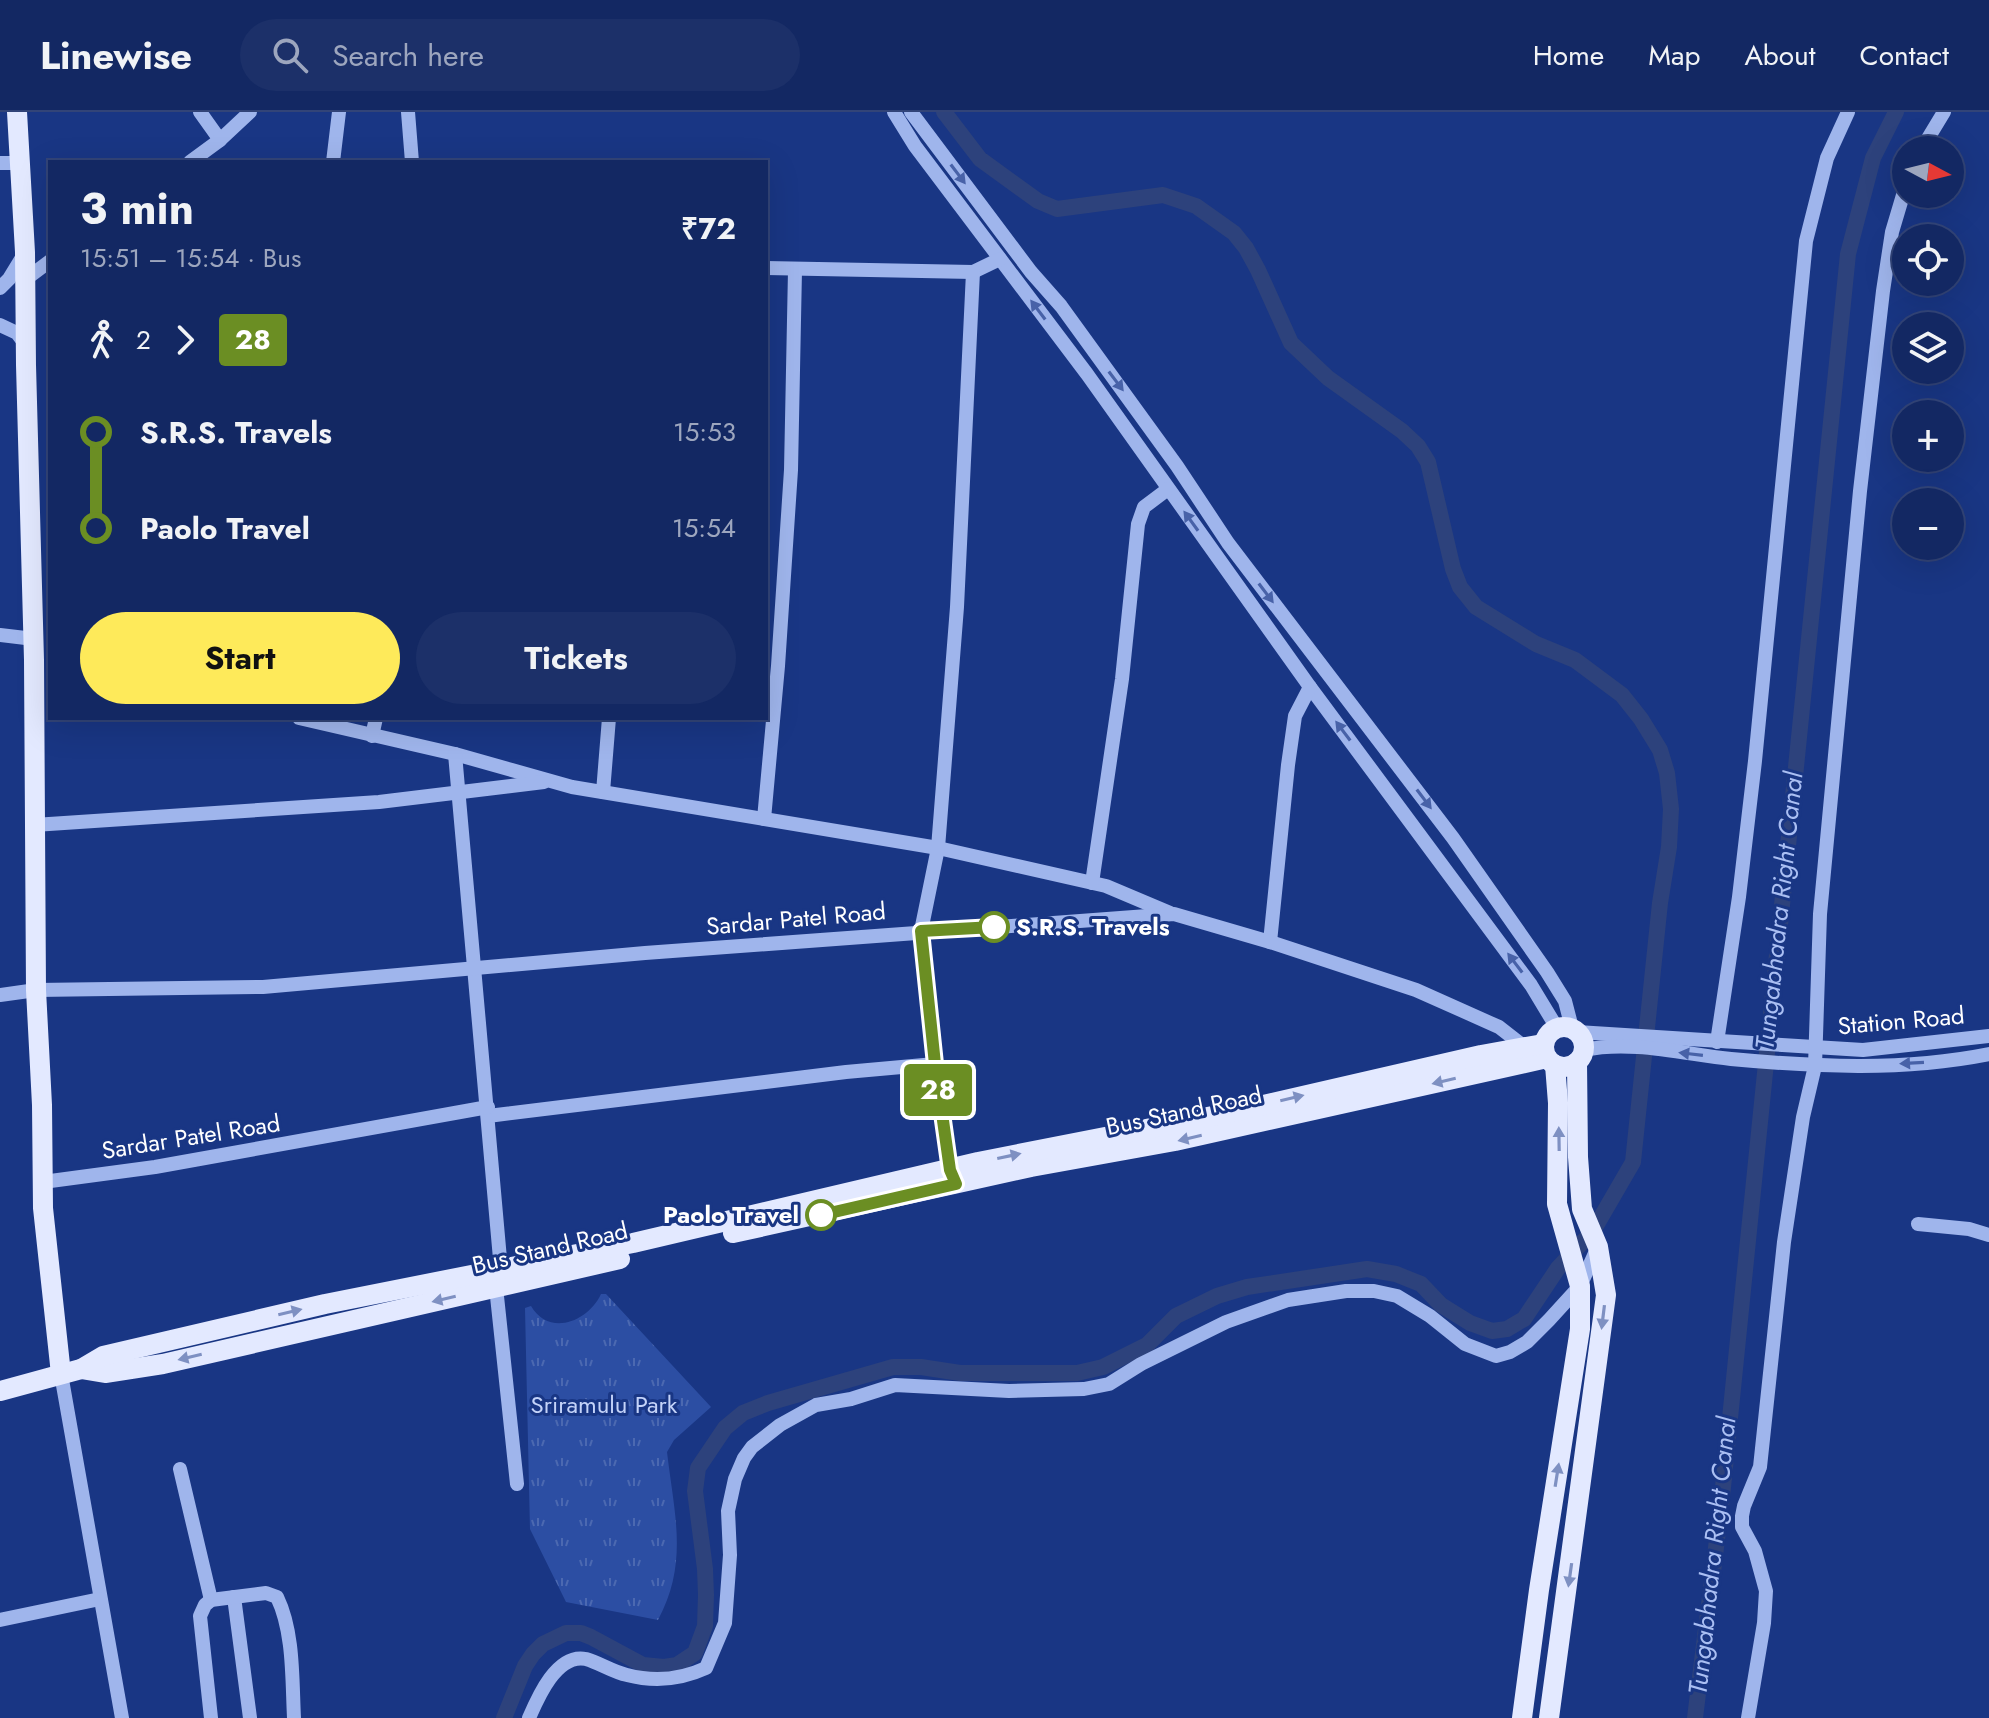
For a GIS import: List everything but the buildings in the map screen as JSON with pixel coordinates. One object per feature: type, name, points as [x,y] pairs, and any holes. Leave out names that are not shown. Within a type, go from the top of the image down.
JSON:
[{"type":"main road","points":[[17,112],[10,163],[25,252],[34,639],[42,662],[34,825],[43,1182],[50,1281],[71,1371]]},
{"type":"main road","points":[[1522,1718],[1580,1329],[1578,1278],[1558,1213],[1558,1103],[1543,1054],[1547,1036],[1573,1040],[1582,1209],[1597,1244],[1606,1295],[1549,1718]]},
{"type":"main road","name":"Bus Stand Road","points":[[0,1391],[71,1371],[105,1373],[163,1364],[499,1278],[953,1177],[1175,1141],[1543,1054],[1566,1067],[1573,1040]]},
{"type":"street","points":[[200,112],[220,140]]},
{"type":"street","points":[[193,160],[250,112]]},
{"type":"street","points":[[333,160],[339,112]]},
{"type":"street","points":[[408,112],[412,160]]},
{"type":"street","points":[[894,112],[915,146],[1087,374],[1310,687],[1573,1040]]},
{"type":"street","points":[[911,112],[1031,272],[1061,306],[1177,466],[1228,543],[1453,838],[1565,1001],[1573,1040]]},
{"type":"street","points":[[1717,1042],[1753,776],[1806,241],[1827,158],[1848,112]]},
{"type":"street","points":[[1929,136],[1944,112]]},
{"type":"street","points":[[1748,1718],[1764,1623],[1766,1591],[1755,1551],[1742,1527],[1742,1516],[1746,1498],[1760,1467],[1784,1242],[1803,1117],[1860,491],[1888,262],[1899,208]]},
{"type":"street","points":[[0,288],[25,252]]},
{"type":"street","points":[[768,268],[973,272],[1000,259]]},
{"type":"street","points":[[26,279],[48,262]]},
{"type":"street","points":[[764,819],[771,695],[791,470],[795,270]]},
{"type":"street","points":[[953,1177],[935,1064],[921,931],[938,848],[957,607],[973,272]]},
{"type":"street","points":[[0,325],[17,333],[26,346]]},
{"type":"street","points":[[1092,883],[1122,679],[1138,524],[1144,507],[1168,489]]},
{"type":"street","points":[[0,635],[34,639]]},
{"type":"street","points":[[1270,942],[1295,716],[1310,687]]},
{"type":"street","points":[[307,720],[603,792],[938,848],[1106,886],[1174,914]]},
{"type":"street","points":[[372,736],[376,720]]},
{"type":"street","points":[[603,792],[609,720]]},
{"type":"street","points":[[455,754],[476,968],[517,1484]]},
{"type":"street","points":[[34,825],[379,802],[551,781]]},
{"type":"street","name":"Sardar Patel Road","points":[[0,995],[36,990],[263,987],[921,931],[1174,914],[1416,990],[1499,1027],[1543,1054]]},
{"type":"street","name":"Station Road","points":[[1653,1043],[1717,1042],[1863,1050],[1989,1036]]},
{"type":"street","points":[[1573,1040],[1653,1043],[1729,1058],[1809,1066]]},
{"type":"street","name":"Station Road","points":[[1809,1066],[1953,1061],[1989,1054]]},
{"type":"street","name":"Sardar Patel Road","points":[[43,1182],[155,1167],[488,1112],[935,1064]]},
{"type":"street","points":[[1918,1224],[1969,1229],[1989,1235]]},
{"type":"street","points":[[529,1718],[551,1679],[560,1667],[571,1660],[589,1660],[625,1675],[648,1679],[688,1676],[706,1668],[725,1623],[730,1555],[728,1511],[735,1479],[752,1447],[780,1425],[816,1405],[851,1399],[895,1385],[1009,1391],[1084,1389],[1109,1384],[1141,1364],[1226,1322],[1288,1300],[1346,1291],[1374,1291],[1397,1296],[1430,1316],[1465,1344],[1496,1356],[1527,1342],[1578,1278],[1597,1244]]},
{"type":"street","points":[[71,1371],[100,1599],[122,1718]]},
{"type":"street","points":[[180,1469],[211,1600]]},
{"type":"street","points":[[211,1718],[200,1627],[203,1610],[211,1600],[266,1593],[277,1597],[284,1617],[292,1670],[294,1718]]},
{"type":"street","points":[[234,1597],[250,1718]]},
{"type":"street","points":[[0,1620],[100,1599]]},
{"type":"green space","name":"Sriramulu Park","points":[[601,1294],[606,1294],[711,1407],[674,1440],[667,1452],[677,1538],[676,1558],[668,1599],[658,1620],[566,1602],[530,1529],[525,1308],[531,1306],[548,1321],[568,1322],[587,1312]]},
{"type":"waterway","points":[[504,1718],[533,1654],[543,1644],[566,1633],[591,1637],[643,1665],[677,1665],[695,1653],[705,1626],[706,1595],[695,1491],[698,1468],[725,1428],[743,1413],[893,1367],[921,1367],[960,1373],[1077,1373],[1103,1367],[1147,1345],[1176,1316],[1217,1296],[1247,1287],[1367,1269],[1396,1274],[1421,1284],[1441,1305],[1470,1323],[1492,1331],[1507,1329],[1524,1319],[1558,1268],[1593,1231],[1633,1162],[1671,809],[1667,773],[1660,750],[1641,719],[1622,695],[1575,660],[1536,644],[1476,607],[1460,587],[1453,569],[1428,462],[1418,446],[1328,378],[1291,343],[1258,270],[1234,233],[1196,206],[1163,195],[1057,209],[1038,201],[980,159],[944,112]]},
{"type":"waterway","name":"Tungabhadra Right Canal","points":[[1695,1718],[1721,1507],[1848,254],[1873,158],[1896,112]]},
{"type":"bus line","name":"28","points":[[821,1215],[956,1184],[950,1170],[935,1064],[921,931],[994,927]]},
{"type":"place","name":"S.R.S. Travels","points":[[994,927]]},
{"type":"place","name":"Paolo Travel","points":[[821,1215]]}]
